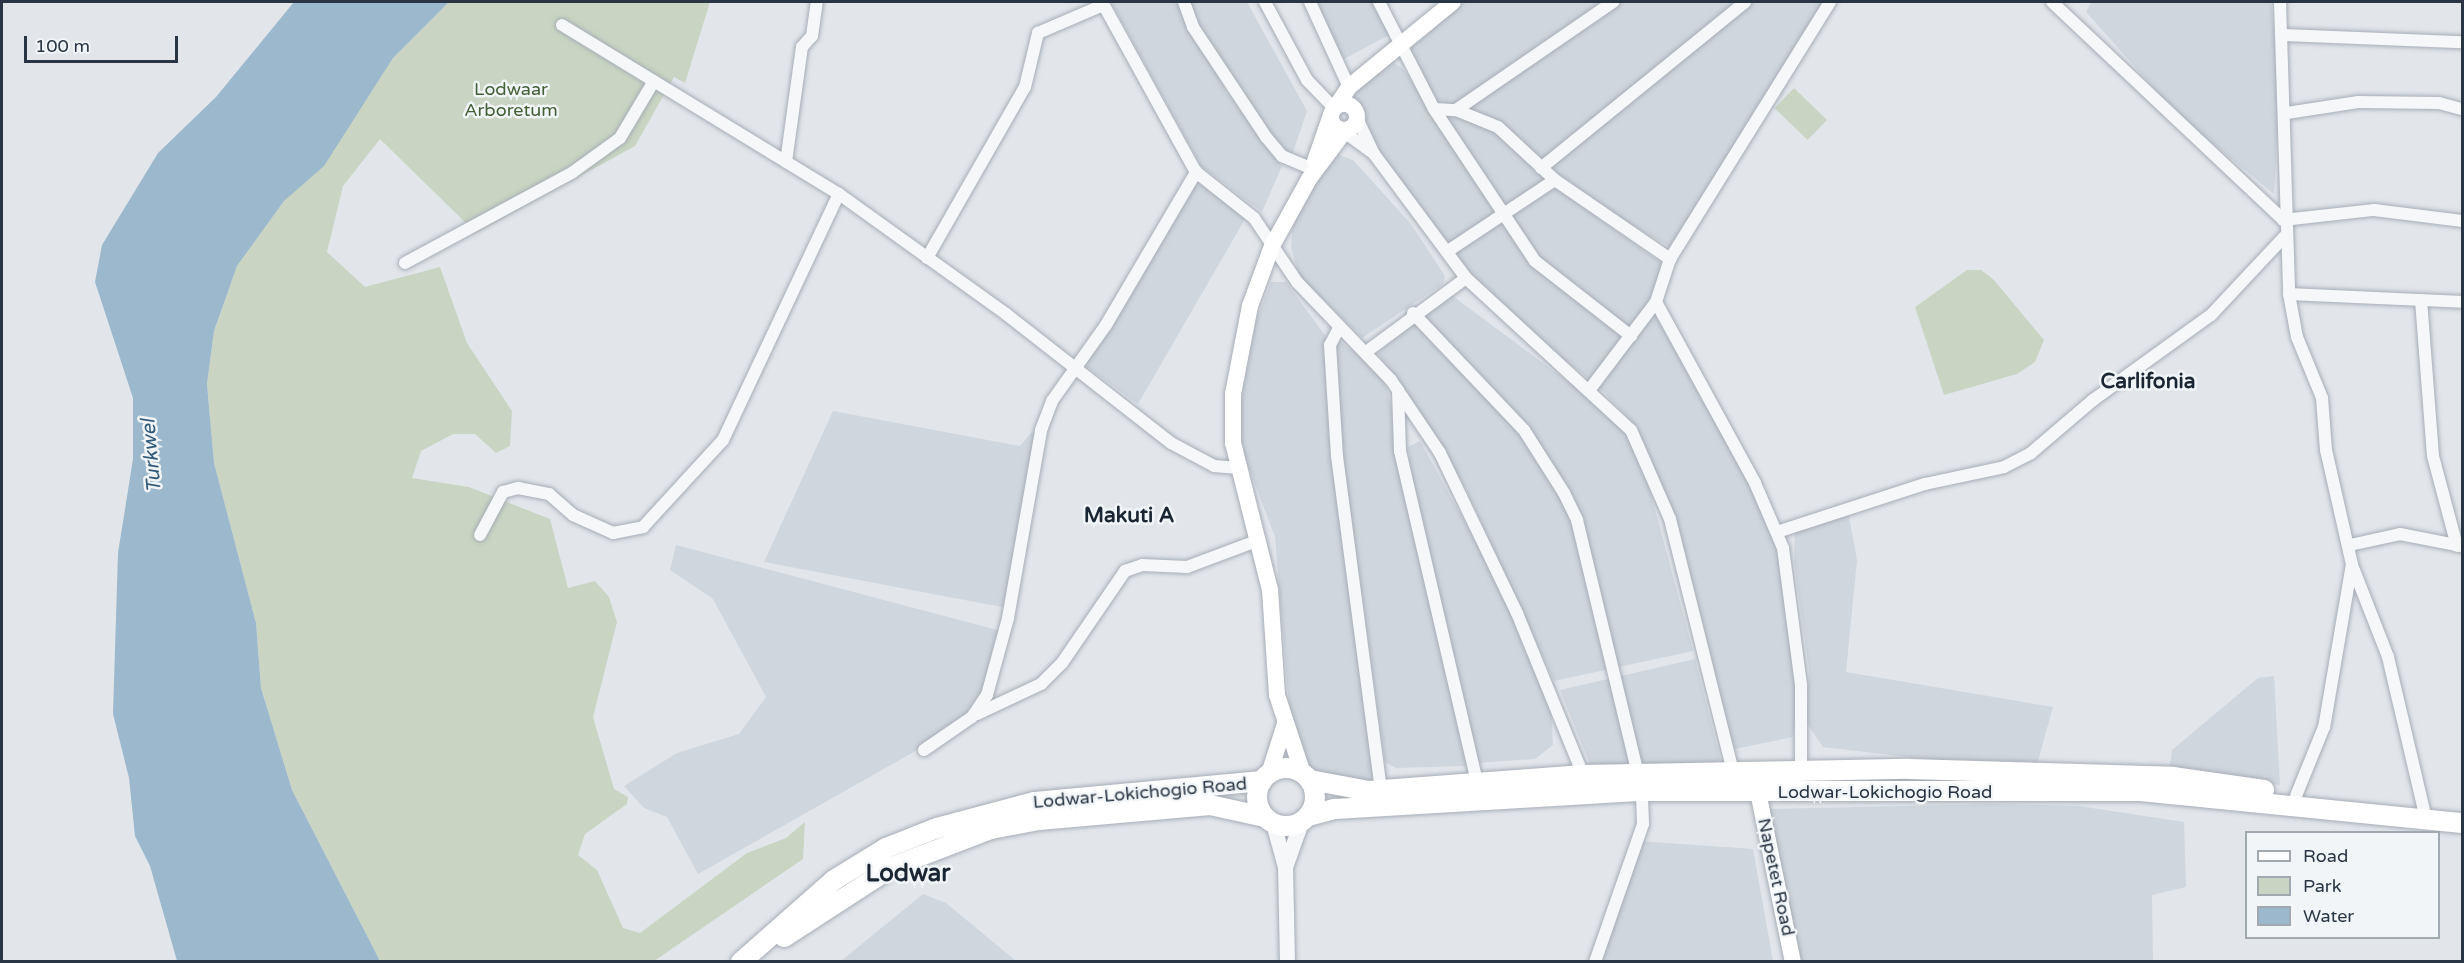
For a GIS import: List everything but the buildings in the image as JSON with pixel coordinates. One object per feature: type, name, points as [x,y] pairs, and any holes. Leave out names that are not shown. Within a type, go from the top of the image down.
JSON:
[{"type":"highway","points":[[1286,768],[1307,777],[1315,798],[1304,819],[1269,820],[1257,799],[1265,778],[1286,768]]},
{"type":"highway","name":"Lodwar-Lokichogio Road","points":[[1304,819],[1335,809],[1640,783],[1733,772],[1801,771],[2173,777],[2296,795],[2463,814]]},
{"type":"highway","name":"Lodwar-Lokichogio Road","points":[[1307,777],[1381,790],[1583,775],[1640,783],[1758,792],[2140,791],[2463,823]]},
{"type":"highway","name":"Lodwar-Lokichogio Road","points":[[741,962],[834,880],[886,848],[937,828],[1035,802],[1265,778]]},
{"type":"highway","name":"Lodwar-Lokichogio Road","points":[[754,962],[830,903],[892,867],[1015,825],[1210,805],[1269,820]]},
{"type":"main road","points":[[1307,777],[1285,724],[1259,540],[1238,468],[1231,423],[1234,382],[1250,306],[1272,246],[1310,174],[1334,110],[1349,87],[1401,42],[1453,2]]},
{"type":"main road","points":[[1310,174],[1344,132],[1355,113],[1356,94],[1369,71]]},
{"type":"main road","points":[[1334,110],[1355,113]]},
{"type":"main road","points":[[1334,110],[1334,126],[1344,132]]},
{"type":"main road","points":[[1265,778],[1285,724]]},
{"type":"main road","name":"Napetet Road","points":[[1758,792],[1793,962]]},
{"type":"street","points":[[786,162],[802,46],[812,36],[817,2]]},
{"type":"street","points":[[1184,2],[1193,27],[1266,137],[1282,156],[1310,174]]},
{"type":"street","points":[[1265,2],[1307,80],[1334,110]]},
{"type":"street","points":[[1310,2],[1349,87]]},
{"type":"street","points":[[1379,2],[1434,109],[1500,216],[1535,261],[1631,336]]},
{"type":"street","points":[[1456,110],[1613,2]]},
{"type":"street","points":[[1541,168],[1745,2]]},
{"type":"street","points":[[1590,389],[1656,302],[1670,259],[1830,2]]},
{"type":"street","points":[[2052,2],[2283,220],[2374,210],[2463,221]]},
{"type":"street","points":[[2280,2],[2284,35],[2287,113],[2283,220],[2289,294],[2297,337],[2322,398],[2325,450],[2350,545],[2352,564],[2388,657],[2424,810]]},
{"type":"street","points":[[927,258],[1021,96],[1038,33],[1103,3],[1196,172],[1254,218],[1272,246],[1338,330],[1366,352],[1398,390],[1459,491],[1555,700],[1583,775]]},
{"type":"street","points":[[562,25],[839,194],[1073,364],[1178,448],[1214,466],[1238,468]]},
{"type":"street","points":[[2284,35],[2463,42]]},
{"type":"street","points":[[405,263],[573,172],[610,145],[654,81]]},
{"type":"street","points":[[2287,113],[2358,102],[2439,103],[2463,109]]},
{"type":"street","points":[[1434,109],[1456,110],[1510,135],[1555,180],[1670,259]]},
{"type":"street","points":[[1355,113],[1374,154],[1466,278],[1590,389],[1631,430],[1662,496],[1733,772]]},
{"type":"street","points":[[1344,132],[1374,154]]},
{"type":"street","points":[[972,717],[999,660],[1041,430],[1073,364],[1106,325],[1196,172]]},
{"type":"street","points":[[1448,251],[1555,180]]},
{"type":"street","points":[[480,535],[503,492],[518,488],[549,494],[573,515],[613,533],[643,527],[723,440],[839,194]]},
{"type":"street","points":[[1778,532],[1790,523],[1925,484],[2004,467],[2031,453],[2093,400],[2122,384],[2211,315],[2284,237]]},
{"type":"street","points":[[1366,352],[1413,313],[1466,278]]},
{"type":"street","points":[[2289,294],[2463,302]]},
{"type":"street","points":[[2350,545],[2400,534],[2460,546],[2433,456],[2421,300]]},
{"type":"street","points":[[1656,302],[1778,532],[1788,567],[1800,669],[1801,771]]},
{"type":"street","points":[[1413,313],[1524,430],[1564,493],[1577,520],[1640,783],[1642,824],[1595,962]]},
{"type":"street","points":[[1338,330],[1330,345],[1337,456],[1381,790]]},
{"type":"street","points":[[1398,390],[1400,451],[1477,783]]},
{"type":"street","points":[[924,750],[972,717],[1041,684],[1088,632],[1125,570],[1142,565],[1187,567],[1259,540]]},
{"type":"street","points":[[2296,795],[2324,727],[2352,564]]},
{"type":"street","points":[[1285,867],[1304,819]]},
{"type":"street","points":[[1269,820],[1285,867],[1287,962]]},
{"type":"shaded area","points":[[1111,2],[1180,2],[1226,91],[1282,166],[1262,212],[1201,166]]},
{"type":"shaded area","points":[[1188,2],[1247,2],[1307,111],[1291,158],[1274,142],[1197,24]]},
{"type":"shaded area","points":[[1314,2],[1374,2],[1393,33],[1344,59]]},
{"type":"shaded area","points":[[1451,2],[1601,2],[1454,105],[1437,101],[1394,45]]},
{"type":"shaded area","points":[[1620,2],[1825,2],[1670,247],[1603,209],[1462,109]]},
{"type":"shaded area","points":[[2091,2],[2271,2],[2280,86],[2274,194],[2177,114],[2086,12]]},
{"type":"shaded area","points":[[1391,61],[1403,69],[1515,238],[1627,336],[1589,379],[1464,284],[1351,119],[1349,96]]},
{"type":"shaded area","points":[[1456,115],[1497,131],[1560,191],[1663,264],[1646,309],[1628,334],[1534,254],[1445,119]]},
{"type":"shaded area","points":[[1336,154],[1353,160],[1411,224],[1445,276],[1443,284],[1362,338],[1299,276],[1291,247],[1293,221],[1323,160]]},
{"type":"shaded area","points":[[1203,185],[1245,219],[1138,404],[1083,364],[1149,264],[1191,187]]},
{"type":"shaded area","points":[[1271,282],[1286,282],[1327,338],[1331,437],[1375,787],[1308,790],[1300,785],[1294,764],[1275,537],[1244,455],[1239,413],[1256,321]]},
{"type":"shaded area","points":[[1450,294],[1586,395],[1628,436],[1648,483],[1693,651],[1554,681],[1466,489],[1378,353]]},
{"type":"shaded area","points":[[1655,315],[1728,441],[1777,542],[1798,699],[1793,737],[1730,750],[1651,458],[1630,420],[1597,385]]},
{"type":"shaded area","points":[[1340,342],[1373,364],[1387,388],[1467,750],[1465,766],[1396,768],[1385,762],[1338,420],[1333,346]]},
{"type":"shaded area","points":[[833,411],[1020,446],[1032,432],[1039,433],[1007,608],[764,562]]},
{"type":"shaded area","points":[[1420,441],[1499,584],[1551,706],[1553,745],[1535,759],[1477,763],[1416,509],[1408,447]]},
{"type":"shaded area","points":[[1848,511],[1857,560],[1846,672],[2053,707],[2035,772],[1823,747],[1806,722],[1809,670],[1794,562],[1795,526]]},
{"type":"shaded area","points":[[676,545],[1001,631],[993,672],[972,710],[942,736],[698,874],[667,817],[644,808],[624,786],[677,753],[739,734],[766,697],[713,599],[670,570]]},
{"type":"shaded area","points":[[1695,659],[1720,758],[1716,768],[1590,764],[1560,690]]},
{"type":"shaded area","points":[[2274,676],[2280,785],[2169,774],[2172,750],[2258,678]]},
{"type":"shaded area","points":[[1997,804],[2079,806],[2184,822],[2186,887],[2152,895],[2153,961],[1801,961],[1765,809]]},
{"type":"shaded area","points":[[1639,841],[1753,849],[1773,961],[1600,962]]},
{"type":"shaded area","points":[[923,894],[946,903],[1016,961],[841,961]]},
{"type":"green space","name":"Lodwaar Arboretum","points":[[449,2],[710,2],[685,83],[674,77],[635,146],[476,233],[380,139],[343,186],[327,252],[365,287],[440,267],[467,343],[512,411],[510,446],[496,453],[475,434],[453,434],[421,451],[412,478],[469,487],[550,519],[568,588],[595,581],[609,597],[617,622],[593,717],[614,789],[628,797],[627,804],[585,834],[578,855],[597,870],[623,928],[640,933],[747,853],[786,838],[805,822],[803,859],[654,961],[380,961],[292,790],[261,688],[256,623],[214,463],[207,384],[214,331],[237,266],[284,201],[346,130],[393,58]]},
{"type":"green space","points":[[1794,88],[1827,120],[1808,140],[1775,108]]},
{"type":"green space","points":[[1967,270],[1981,270],[1993,279],[2044,340],[2035,362],[2017,374],[1944,395],[1915,307]]},
{"type":"water","name":"Turkwel","points":[[294,2],[449,2],[393,58],[324,166],[284,201],[237,266],[214,331],[207,384],[214,463],[256,623],[261,688],[292,790],[380,961],[177,961],[150,866],[135,836],[129,778],[113,714],[118,553],[133,459],[133,398],[95,282],[102,245],[158,153],[216,97]]},
{"type":"district","name":"Carlifonia","points":[[2148,382]]},
{"type":"district","name":"Makuti A","points":[[1129,516]]},
{"type":"district","name":"Lodwar","points":[[908,874]]}]
